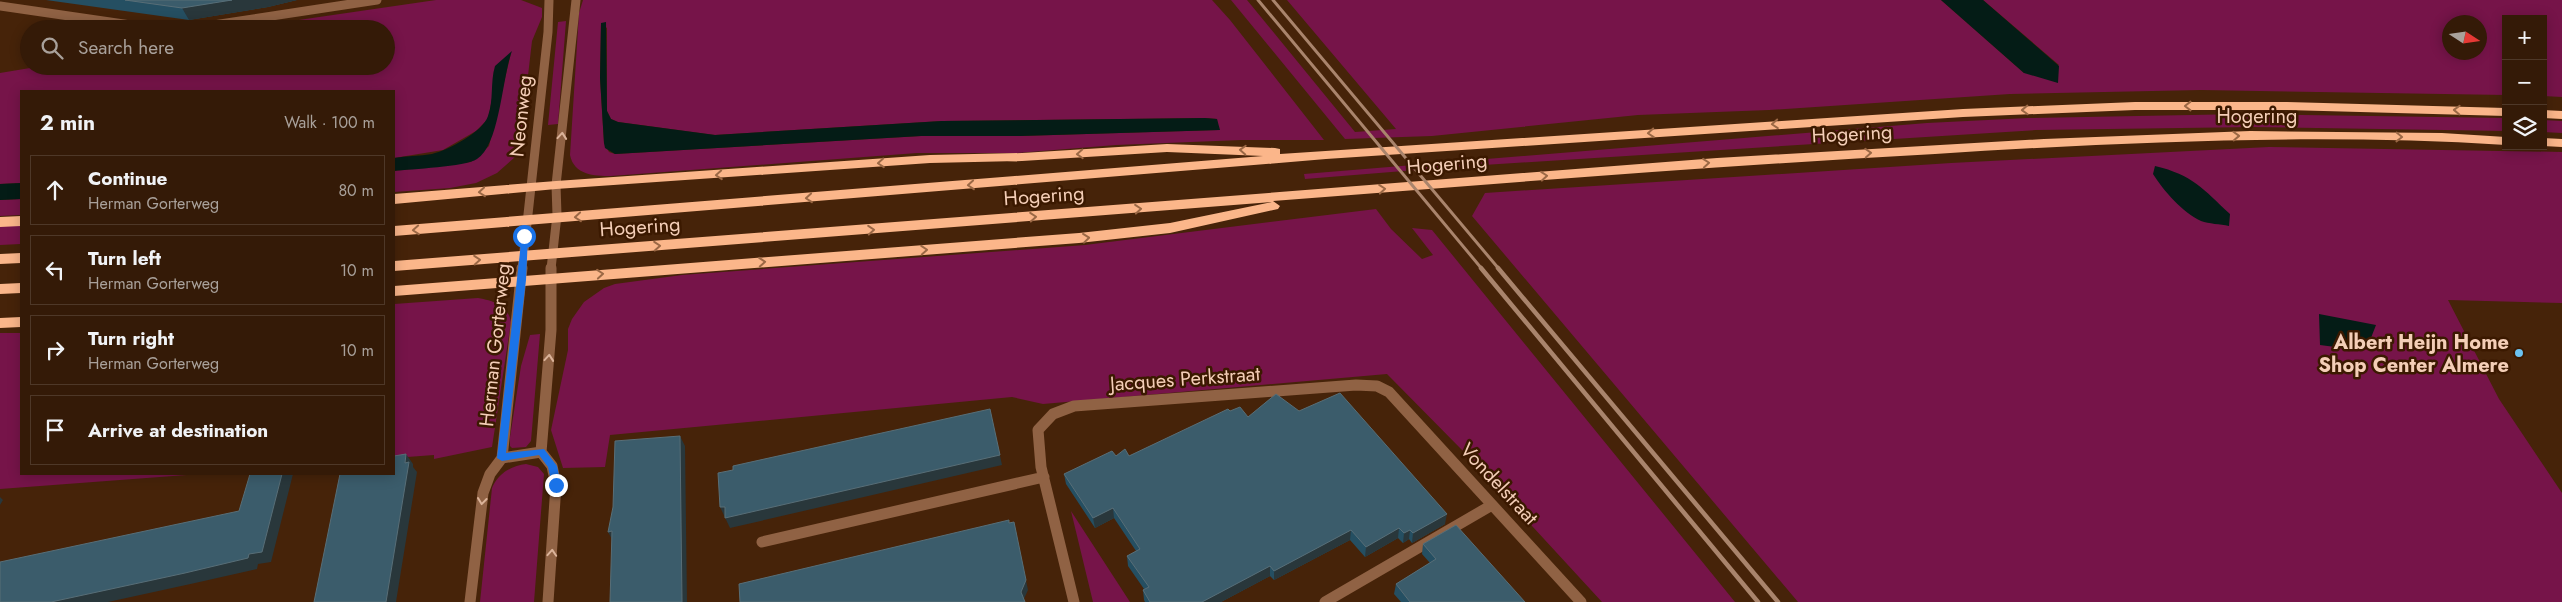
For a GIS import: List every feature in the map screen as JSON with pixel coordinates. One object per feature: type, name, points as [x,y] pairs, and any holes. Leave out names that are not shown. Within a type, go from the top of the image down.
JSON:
[{"type":"highway","name":"Hogering","points":[[395,231],[1326,155],[1963,113],[2126,106],[2341,106],[2502,112]]},
{"type":"highway","points":[[2547,114],[2562,115]]},
{"type":"highway","name":"Hogering","points":[[395,266],[1717,162],[2044,142],[2250,135],[2442,137],[2502,140]]},
{"type":"highway","points":[[2547,142],[2562,143]]},
{"type":"highway","points":[[395,199],[530,194],[930,159],[1022,157],[1167,148],[1326,155]]},
{"type":"highway","points":[[395,290],[522,277],[1079,238],[1170,228],[1333,193]]},
{"type":"highway","points":[[0,222],[20,221]]},
{"type":"highway","points":[[0,259],[20,258]]},
{"type":"highway","points":[[0,289],[20,288]]},
{"type":"highway","points":[[0,323],[20,322]]},
{"type":"street","points":[[246,20],[377,0]]},
{"type":"street","name":"Neonweg","points":[[524,236],[548,32],[549,0]]},
{"type":"street","points":[[548,602],[556,485],[552,466],[541,452],[551,330],[551,275],[556,192],[576,0]]},
{"type":"street","points":[[0,6],[96,20]]},
{"type":"street","name":"Herman Gorterweg","points":[[470,602],[483,492],[490,474],[502,458],[522,277],[524,236]]},
{"type":"street","name":"Jacques Perkstraat","points":[[1074,602],[1044,477],[1038,430],[1053,414],[1074,406],[1356,385],[1377,386],[1389,392]]},
{"type":"street","name":"Vondelstraat","points":[[1389,392],[1581,602]]},
{"type":"street","name":"Herman Gorterweg","points":[[502,458],[541,452]]},
{"type":"street","points":[[762,542],[1044,477]]},
{"type":"street","points":[[1325,602],[1492,505]]},
{"type":"shaded area","points":[[436,0],[521,0],[542,8],[542,17],[532,41],[520,145],[515,157],[497,173],[476,183],[450,188],[395,192],[395,171],[471,162],[489,146],[511,53],[494,71],[493,94],[488,119],[476,131],[443,150],[395,158],[395,90],[20,90],[20,183],[0,184],[0,73],[20,70],[20,75],[395,75],[395,20],[298,20]]},
{"type":"shaded area","points":[[583,0],[1212,0],[1230,20],[1324,140],[1241,140],[1116,145],[1017,153],[917,153],[611,176],[592,175],[576,167],[570,155],[579,13]],"holes":[[[601,24],[607,28],[607,111],[611,119],[618,122],[715,135],[942,121],[1205,118],[1217,119],[1218,130],[1020,136],[921,136],[615,154],[609,152],[604,143],[600,78]]]},
{"type":"shaded area","points":[[1231,0],[1247,0],[1355,132],[1396,129],[1287,0],[1941,0],[2024,73],[2059,65],[1983,0],[2562,0],[2562,97],[2547,96],[2547,15],[2502,15],[2502,95],[2201,90],[2010,94],[1769,110],[1638,115],[1432,136],[1345,139]]},
{"type":"shaded area","points":[[566,21],[558,124],[548,125],[558,22]]},
{"type":"shaded area","points":[[2244,114],[2502,118],[2502,131],[2253,127],[2036,130],[1453,167],[1305,179],[1304,174],[1927,123],[2028,118]]},
{"type":"shaded area","points":[[2547,120],[2562,121],[2562,133],[2547,132]]},
{"type":"shaded area","points":[[2269,147],[2562,152],[2562,303],[2448,300],[2499,399],[2562,493],[2562,602],[1798,602],[1472,216],[1485,193],[1951,163]]},
{"type":"shaded area","points":[[20,199],[20,215],[0,216],[0,200]]},
{"type":"shaded area","points":[[1376,209],[1391,229],[1422,259],[1433,255],[1412,228],[1432,230],[1735,602],[1602,602],[1462,450],[1387,374],[1043,404],[1012,397],[610,435],[605,467],[563,468],[551,430],[568,350],[568,329],[572,319],[584,302],[604,288],[615,284],[682,275],[1085,245]]},
{"type":"shaded area","points":[[0,226],[20,226],[20,244],[0,245]]},
{"type":"shaded area","points":[[478,298],[499,305],[507,312],[511,322],[492,447],[434,459],[434,455],[395,458],[395,304]]},
{"type":"shaded area","points":[[0,333],[20,333],[20,475],[187,475],[0,489]]},
{"type":"shaded area","points":[[540,334],[531,441],[526,447],[512,448],[510,446],[510,437],[521,366],[530,335]]},
{"type":"shaded area","points":[[526,464],[538,467],[544,474],[534,602],[480,602],[492,488],[501,474],[515,466]]},
{"type":"shaded area","points":[[1071,511],[1130,602],[1093,602]]},
{"type":"water","points":[[1941,0],[1983,0],[2059,66],[2058,83],[2024,73]]},
{"type":"water","points":[[606,22],[607,111],[611,119],[618,122],[715,135],[942,121],[1205,118],[1217,119],[1220,130],[1020,136],[921,136],[615,154],[605,148],[604,143],[600,78],[601,23]]},
{"type":"water","points":[[512,51],[496,126],[485,151],[471,162],[395,171],[395,158],[439,152],[464,140],[485,122],[490,110],[495,66]]},
{"type":"water","points":[[2155,166],[2179,174],[2197,184],[2230,214],[2229,226],[2207,223],[2187,213],[2157,180],[2153,174]]},
{"type":"water","points":[[20,183],[20,199],[0,200],[0,184]]},
{"type":"water","points":[[2319,314],[2376,325],[2369,343],[2358,350],[2320,345]]},
{"type":"building","points":[[125,0],[232,0],[182,8]]},
{"type":"building","points":[[1340,393],[1447,514],[1413,533],[1410,530],[1404,533],[1399,528],[1366,547],[1351,530],[1274,571],[1270,566],[1202,602],[1150,602],[1143,590],[1149,587],[1127,556],[1140,549],[1113,508],[1093,518],[1064,474],[1112,451],[1116,456],[1125,449],[1129,456],[1228,409],[1230,411],[1240,407],[1248,417],[1276,394],[1299,411]]},
{"type":"building","points":[[990,409],[1000,455],[725,518],[725,507],[720,507],[718,473],[733,470],[733,466]]},
{"type":"building","points":[[680,436],[682,602],[610,602],[612,531],[608,532],[613,507],[615,441]]},
{"type":"building","points":[[406,454],[405,463],[409,462],[386,602],[314,602],[340,475],[395,475],[395,456]]},
{"type":"building","points":[[250,475],[282,475],[262,552],[249,554],[248,558],[185,573],[51,602],[0,602],[0,562],[239,511]]},
{"type":"building","points":[[1009,520],[1009,523],[1014,522],[1026,580],[1021,592],[1025,602],[740,602],[739,584]]},
{"type":"building","points":[[1456,525],[1525,602],[1410,602],[1396,584],[1436,559],[1423,544]]},
{"type":"railway","points":[[1258,0],[1482,269]]},
{"type":"railway","points":[[1273,0],[1499,269]]},
{"type":"railway","points":[[1481,268],[1758,602]]},
{"type":"railway","points":[[1498,268],[1778,602]]},
{"type":"place","name":"Albert Heijn Home Shop Center Almere","points":[[2519,353]]},
{"type":"route","points":[[524,236],[522,280],[502,458],[541,452],[552,466],[556,485]]}]
